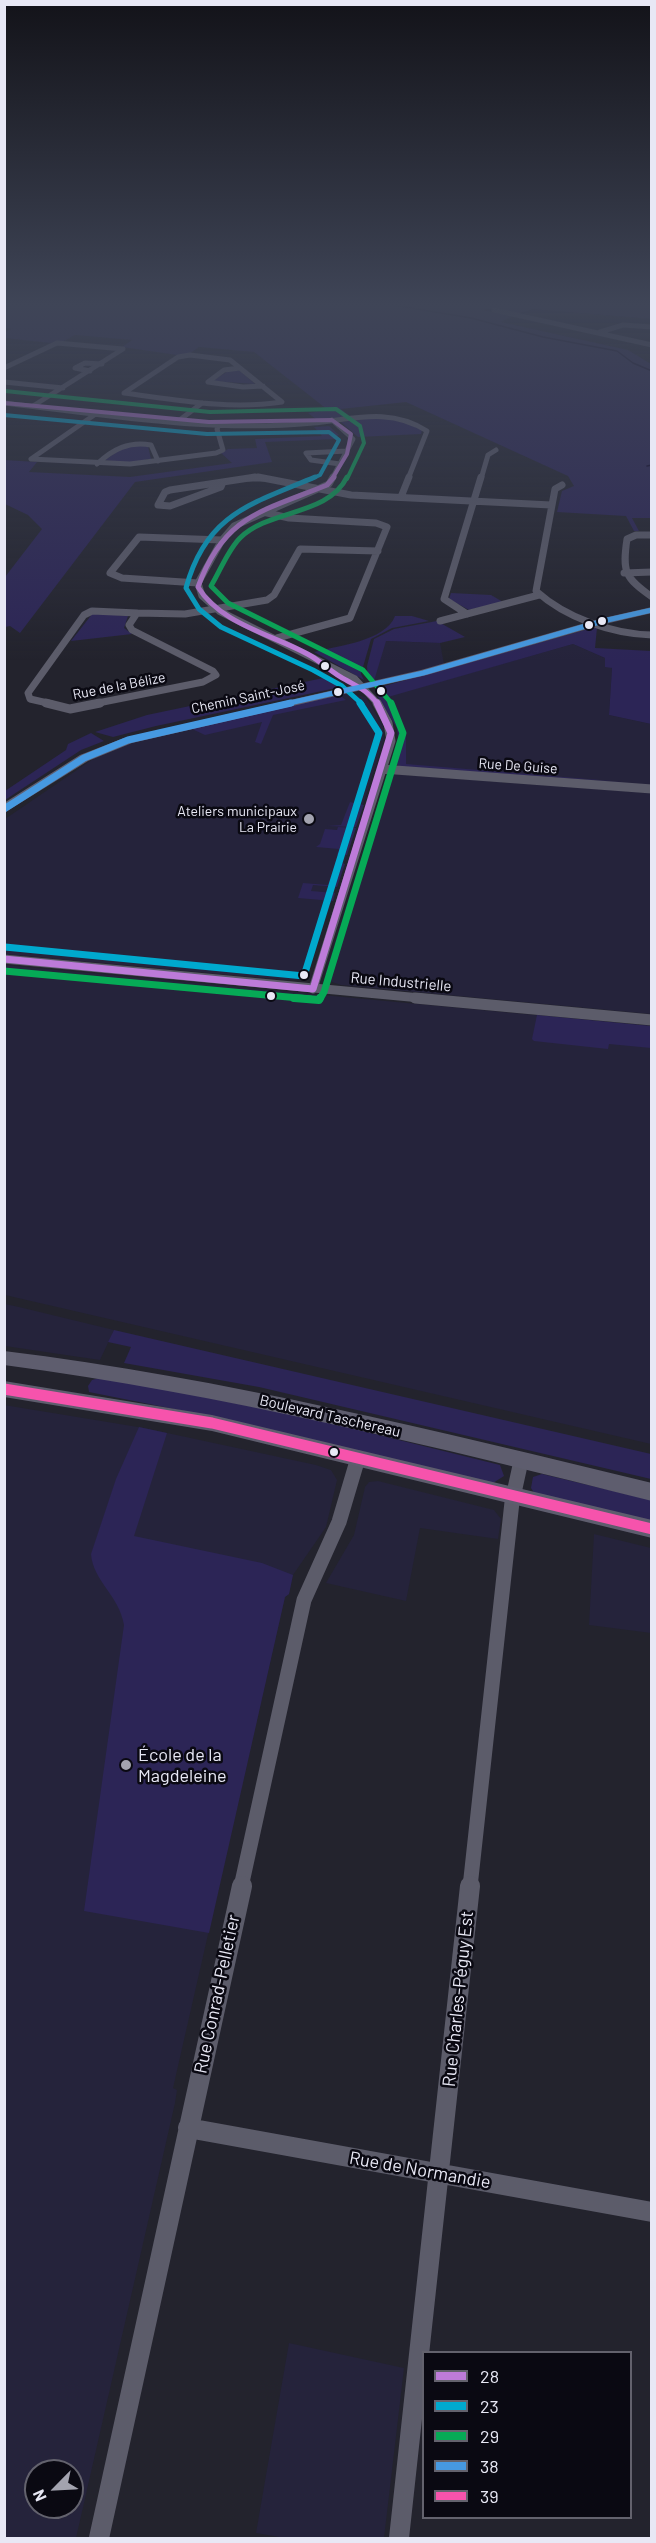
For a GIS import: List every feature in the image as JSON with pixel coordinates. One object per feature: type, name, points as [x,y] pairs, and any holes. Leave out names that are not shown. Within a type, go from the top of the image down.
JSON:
[{"type":"main road","name":"Boulevard Taschereau","points":[[4,1358],[83,1368],[243,1396],[651,1492]]},
{"type":"main road","points":[[70,1398],[83,1368]]},
{"type":"main road","points":[[4,1389],[70,1398],[212,1424],[651,1529]]},
{"type":"street","points":[[81,424],[30,458],[36,461],[130,464],[221,451],[223,450],[217,430],[219,425]]},
{"type":"street","points":[[200,424],[297,424]]},
{"type":"street","points":[[313,989],[391,741],[391,729],[364,687],[346,681],[329,666],[216,609],[202,596],[198,583],[222,540],[236,524],[317,490],[330,482],[347,451],[352,436],[337,424]]},
{"type":"street","points":[[401,497],[427,430],[412,424]]},
{"type":"street","points":[[97,464],[125,444],[133,442],[151,445],[158,461]]},
{"type":"street","points":[[467,614],[446,603],[444,598],[488,455],[496,450]]},
{"type":"street","points":[[340,464],[309,459],[306,453],[347,451]]},
{"type":"street","points":[[223,482],[222,486],[172,506],[158,504],[170,490],[223,482],[261,477],[351,495],[552,505]]},
{"type":"street","points":[[562,485],[555,489],[535,586],[539,595],[621,634],[651,635]]},
{"type":"street","points":[[263,512],[286,518],[382,524],[387,528],[350,618],[277,638]]},
{"type":"street","points":[[651,535],[636,535],[627,539],[624,573],[626,578],[651,597]]},
{"type":"street","points":[[198,583],[119,578],[110,573],[139,537],[222,540]]},
{"type":"street","name":"Rue de la Bélize","points":[[137,613],[129,625],[132,630],[213,670],[216,674],[214,677],[70,709],[27,697],[85,614],[100,610],[179,615],[273,597],[300,549],[378,551]]},
{"type":"street","points":[[624,573],[651,572]]},
{"type":"street","points":[[440,621],[539,595]]},
{"type":"street","name":"Chemin Saint-José","points":[[4,809],[84,758],[128,740],[433,671],[595,623],[651,610]]},
{"type":"street","name":"Rue De Guise","points":[[382,769],[651,789]]},
{"type":"street","name":"Rue Industrielle","points":[[4,959],[651,1020]]},
{"type":"street","name":"Rue Conrad-Pelletier","points":[[99,2538],[306,1592],[312,1572],[337,1530],[348,1484],[358,1458]]},
{"type":"street","name":"Rue Charles-Péguy Est","points":[[399,2538],[513,1496],[521,1461]]},
{"type":"street","name":"Rue de Normandie","points":[[188,2128],[651,2212]]},
{"type":"shaded area","points":[[343,424],[408,424],[422,430],[421,434],[358,437]]},
{"type":"shaded area","points":[[453,424],[651,424],[651,518],[632,518],[639,531],[634,531],[626,516],[557,512],[562,491],[574,486],[568,476]]},
{"type":"shaded area","points":[[329,426],[339,435],[335,437],[341,439],[337,449],[334,449],[337,439],[265,442],[272,462],[135,482],[20,633],[10,626],[5,627],[5,577],[42,529],[28,515],[5,504],[4,460],[37,462],[29,472],[130,477],[232,463],[221,453],[228,449],[257,448],[255,439],[322,436],[314,427]]},
{"type":"shaded area","points":[[127,445],[148,446],[151,459],[127,463],[105,460]]},
{"type":"shaded area","points":[[451,593],[491,595],[503,602],[469,610],[449,599]]},
{"type":"shaded area","points":[[93,613],[128,616],[124,628],[132,634],[71,641]]},
{"type":"shaded area","points":[[395,616],[412,616],[429,621],[392,628],[371,639],[361,674],[364,680],[314,652],[371,637],[390,624]]},
{"type":"shaded area","points":[[437,621],[465,637],[440,643],[386,641],[374,681],[368,681],[367,666],[374,639],[394,629]]},
{"type":"shaded area","points":[[597,628],[595,648],[651,651],[651,724],[609,715],[612,668],[605,667],[605,658],[573,644],[388,697],[406,735],[406,764],[624,782],[401,767],[393,763],[398,738],[397,728],[375,692],[377,688]]},
{"type":"shaded area","points":[[385,641],[440,643],[444,664],[375,682],[375,674]]},
{"type":"shaded area","points":[[573,644],[605,658],[612,668],[609,715],[651,724],[651,786],[405,768],[403,726],[388,696]]},
{"type":"shaded area","points":[[328,677],[341,687],[113,737],[95,732],[147,715]]},
{"type":"shaded area","points":[[348,693],[366,697],[383,726],[384,740],[308,974],[298,980],[286,980],[5,954],[5,819],[102,753],[120,746],[191,727]]},
{"type":"shaded area","points":[[339,695],[346,700],[273,715],[261,744],[255,742],[262,722],[205,735],[190,728]]},
{"type":"shaded area","points":[[91,733],[104,741],[81,750],[5,800],[5,791],[66,750],[68,744]]},
{"type":"shaded area","points":[[392,774],[651,793],[651,1014],[341,985],[329,981],[325,974],[386,778]]},
{"type":"shaded area","points":[[350,802],[364,805],[356,827],[327,826],[341,825]]},
{"type":"shaded area","points":[[338,827],[356,828],[347,855],[337,855],[339,849],[316,847],[320,844],[325,829],[337,830]]},
{"type":"shaded area","points":[[336,861],[345,864],[337,887],[313,885],[311,891],[335,893],[333,901],[298,898],[303,883],[328,885]]},
{"type":"shaded area","points":[[4,965],[651,1026],[651,1444],[5,1295]]},
{"type":"shaded area","points":[[537,1015],[651,1026],[651,1048],[609,1044],[608,1049],[534,1041],[532,1039]]},
{"type":"shaded area","points":[[5,1304],[114,1330],[100,1360],[5,1346]]},
{"type":"shaded area","points":[[114,1330],[651,1454],[651,1479],[259,1387],[124,1363],[131,1347],[108,1342]]},
{"type":"shaded area","points":[[102,1377],[310,1418],[500,1465],[504,1476],[493,1483],[224,1419],[89,1392],[88,1386],[92,1380]]},
{"type":"shaded area","name":"École de la Magdeleine","points":[[4,1405],[144,1428],[316,1465],[331,1470],[337,1480],[326,1527],[293,1575],[289,1594],[285,1597],[173,2088],[177,2090],[175,2103],[84,2503],[84,2459],[24,2459],[24,2519],[80,2519],[76,2538],[5,2538]]},
{"type":"shaded area","points":[[139,1427],[167,1433],[134,1536],[262,1563],[293,1575],[289,1594],[285,1597],[209,1933],[84,1911],[124,1625],[117,1605],[96,1572],[91,1554],[116,1479]]},
{"type":"shaded area","points":[[542,1474],[651,1500],[651,1522],[535,1494],[531,1488],[533,1477]]},
{"type":"shaded area","points":[[378,1481],[494,1510],[501,1519],[498,1539],[420,1528],[406,1601],[326,1583],[354,1535],[365,1487],[369,1482]]},
{"type":"shaded area","points":[[594,1534],[651,1548],[651,1633],[589,1625]]},
{"type":"shaded area","points":[[289,2343],[404,2368],[384,2538],[285,2538],[256,2533]]},
{"type":"waterway","points":[[647,466],[652,465]]},
{"type":"transit line","name":"23","points":[[5,947],[304,976],[379,733],[365,707],[342,686],[221,627],[199,609],[186,588],[192,566],[222,521],[250,504],[320,475],[339,440],[329,432],[288,435],[207,434],[80,424]]},
{"type":"transit line","name":"28","points":[[4,959],[313,989],[391,733],[382,709],[366,689],[345,680],[311,656],[230,617],[204,597],[198,587],[216,550],[230,530],[248,517],[327,485],[336,475],[350,447],[351,440],[351,434],[337,424]]},
{"type":"transit line","name":"29","points":[[4,971],[319,1000],[324,992],[403,733],[392,704],[363,670],[228,603],[211,586],[240,538],[260,526],[333,496],[343,486],[364,443],[360,426],[357,424]]},
{"type":"transit line","name":"38","points":[[4,809],[84,758],[128,740],[423,673],[603,621],[652,610]]},
{"type":"transit line","name":"39","points":[[4,1389],[212,1423],[652,1529]]},
{"type":"place","name":"Ateliers municipaux La Prairie","points":[[309,819]]},
{"type":"place","name":"École de la Magdeleine","points":[[126,1765]]}]
